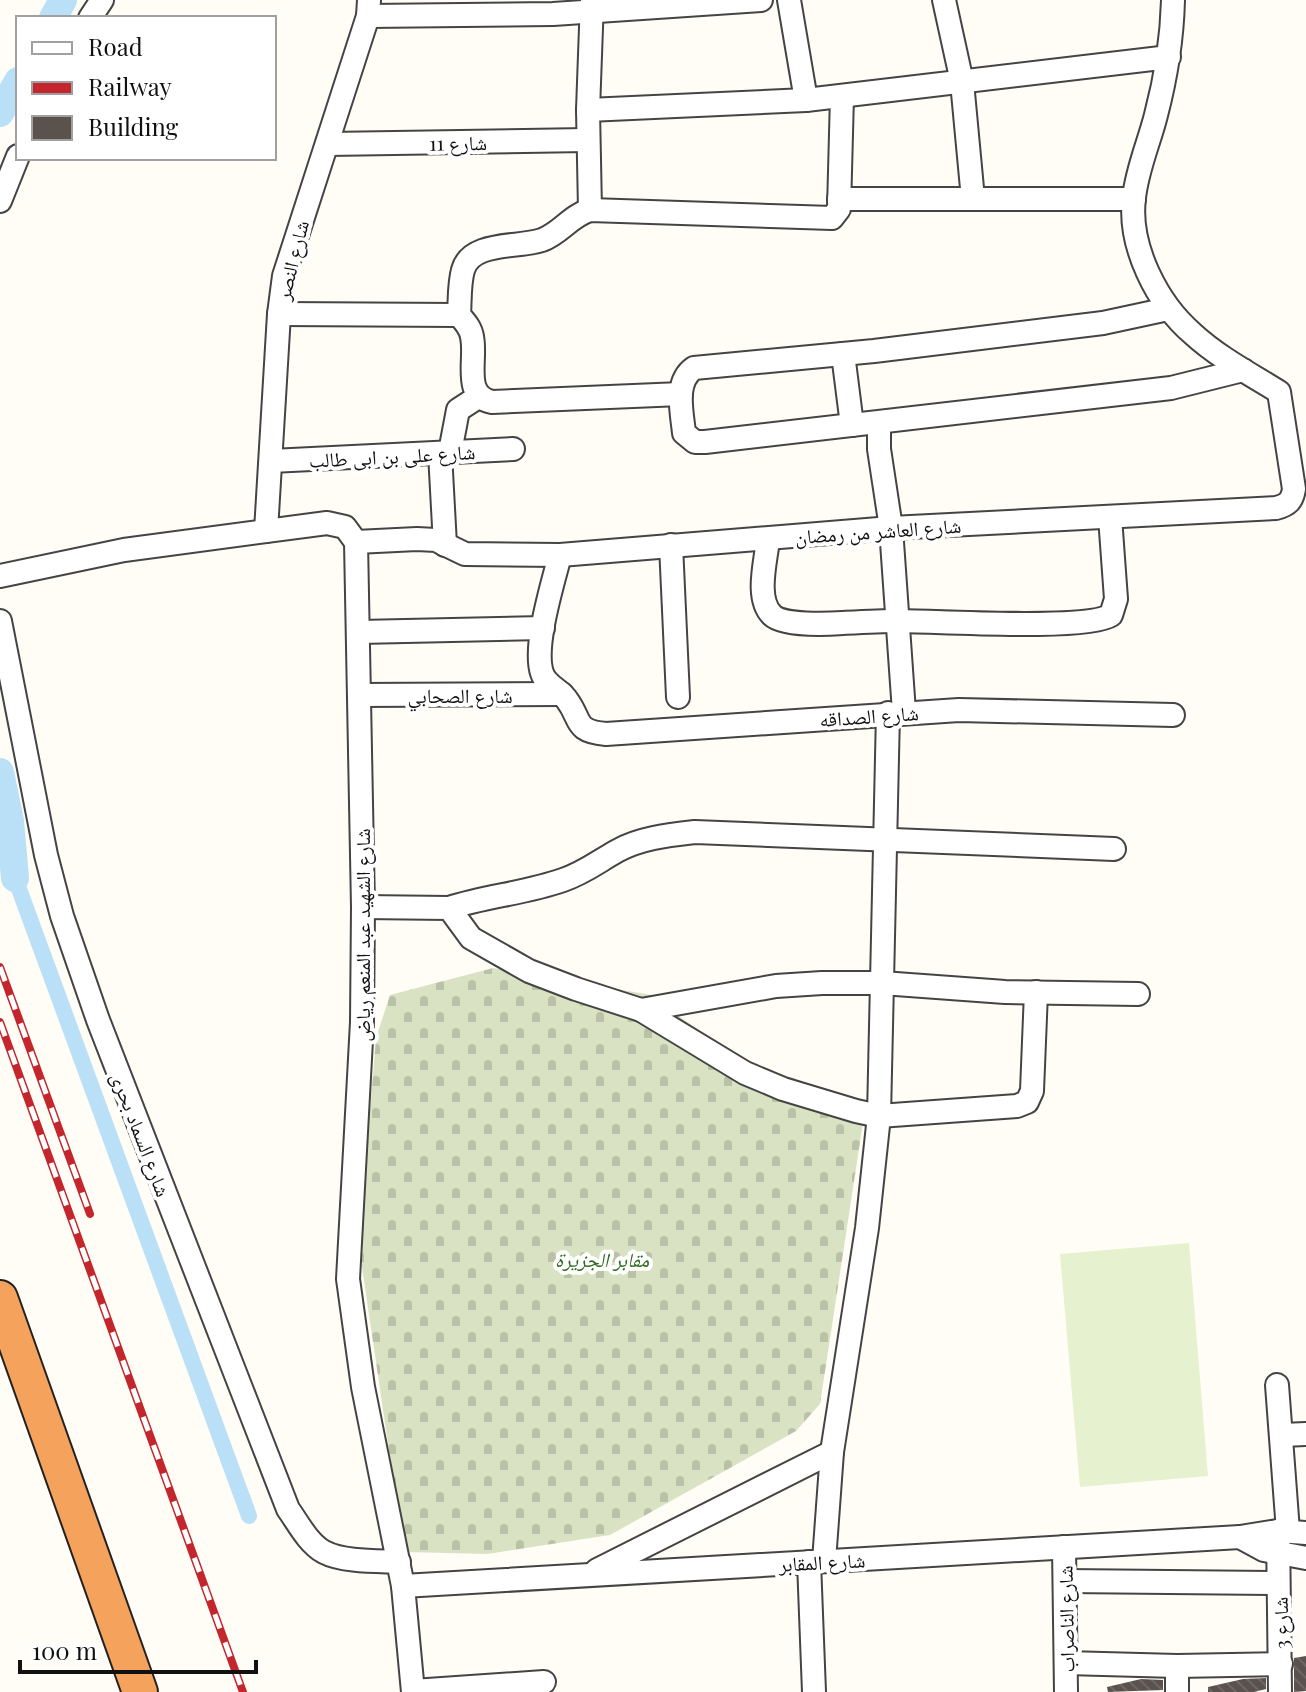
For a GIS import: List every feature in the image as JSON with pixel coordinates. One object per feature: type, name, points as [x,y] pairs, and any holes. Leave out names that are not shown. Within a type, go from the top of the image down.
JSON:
[{"type":"highway","points":[[0,1298],[140,1692]]},
{"type":"highway","points":[[0,1360],[120,1692]]},
{"type":"street","points":[[368,8],[591,6],[761,0]]},
{"type":"street","points":[[789,0],[806,100]]},
{"type":"street","points":[[944,0],[962,82],[973,199]]},
{"type":"street","points":[[1173,0],[1169,57],[1140,169],[1134,199],[1134,228],[1145,264],[1168,309],[1193,335],[1243,370]]},
{"type":"street","points":[[590,210],[587,140],[591,6]]},
{"type":"street","name":"شارع النصر","points":[[266,531],[284,276],[328,144],[368,8]]},
{"type":"street","points":[[588,110],[806,100],[1169,57]]},
{"type":"street","points":[[681,394],[492,402],[478,397],[474,387],[473,339],[470,329],[459,315],[463,270],[471,256],[543,239],[578,214],[590,210],[828,218],[837,214],[842,96]]},
{"type":"street","name":"شارع 11","points":[[328,144],[587,140]]},
{"type":"street","points":[[0,201],[16,160]]},
{"type":"street","points":[[839,199],[1134,199]]},
{"type":"street","points":[[1168,309],[1103,323],[694,368],[683,380],[684,433],[695,442],[879,423],[1171,388],[1243,370]]},
{"type":"street","points":[[279,314],[459,315]]},
{"type":"street","points":[[843,354],[852,425]]},
{"type":"street","name":"شارع العاشر من رمضان","points":[[356,542],[436,540],[465,554],[560,555],[891,528],[1286,506],[1294,489],[1279,392],[1243,370]]},
{"type":"street","points":[[445,545],[445,453],[458,410],[478,397]]},
{"type":"street","points":[[814,1692],[817,1561],[867,1228],[879,1116],[886,841],[896,712],[897,621],[891,528],[879,449],[879,423]]},
{"type":"street","name":"شارع على بن ابى طالب","points":[[271,461],[513,449]]},
{"type":"street","points":[[768,539],[763,599],[770,613],[778,620],[825,624],[897,621],[1040,623],[1105,619],[1111,615],[1116,599],[1110,517]]},
{"type":"street","points":[[0,576],[124,550],[338,524],[349,530],[356,542]]},
{"type":"street","name":"شارع الشهيد عبد المنعم رياض","points":[[356,542],[363,907],[362,1022],[348,1279],[363,1387],[403,1586],[413,1692]]},
{"type":"street","points":[[671,545],[678,697]]},
{"type":"street","points":[[560,555],[543,628],[541,672],[548,683],[562,694]]},
{"type":"street","name":"شارع السماد بحرى","points":[[0,621],[46,855],[62,916],[104,1035],[288,1509],[307,1536],[324,1552],[359,1560],[399,1562]]},
{"type":"street","points":[[359,632],[543,628]]},
{"type":"street","name":"شارع الصداقه","points":[[562,694],[581,726],[606,734],[896,712],[959,710],[1173,715]]},
{"type":"street","name":"شارع الصحابي","points":[[359,695],[562,694]]},
{"type":"street","points":[[363,907],[449,908],[474,900],[523,893],[588,870],[623,848],[679,833],[713,831],[1114,849]]},
{"type":"street","points":[[449,908],[471,938],[529,971],[641,1010],[745,1073],[816,1100],[879,1116],[1017,1106],[1027,1102],[1032,1091],[1036,992]]},
{"type":"street","points":[[641,1010],[776,986],[882,983],[1138,994]]},
{"type":"street","name":"شارع 3","points":[[1277,1385],[1291,1532],[1277,1554],[1280,1692]]},
{"type":"street","points":[[1282,1435],[1306,1434]]},
{"type":"street","points":[[588,1575],[832,1452]]},
{"type":"street","name":"شارع المقابر","points":[[403,1586],[1291,1532]]},
{"type":"street","name":"شارع المقابر","points":[[1240,1537],[1264,1550],[1306,1558]]},
{"type":"street","name":"شارع الناصراب","points":[[1064,1547],[1066,1692]]},
{"type":"street","points":[[1065,1581],[1278,1583]]},
{"type":"street","points":[[1066,1663],[1177,1666],[1281,1664]]},
{"type":"street","points":[[1177,1666],[1177,1692]]},
{"type":"street","points":[[413,1692],[544,1682]]},
{"type":"green space","name":"مقابر الجزيرة","points":[[493,968],[652,995],[734,1058],[866,1103],[820,1404],[796,1431],[610,1535],[487,1554],[404,1552],[359,1247],[376,1038],[390,995]]},
{"type":"green space","points":[[1189,1243],[1208,1476],[1080,1487],[1060,1254]]},
{"type":"building","points":[[1306,1656],[1306,1691],[1294,1692],[1294,1658]]},
{"type":"building","points":[[1266,1678],[1266,1689],[1254,1692],[1208,1692],[1208,1687],[1243,1679]]},
{"type":"building","points":[[1141,1679],[1163,1680],[1163,1690],[1108,1692],[1107,1687]]},
{"type":"waterway","points":[[54,16],[63,0]]},
{"type":"waterway","points":[[0,113],[16,85]]},
{"type":"waterway","points":[[0,772],[10,821],[15,878]]},
{"type":"waterway","points":[[15,878],[249,1516]]},
{"type":"railway","points":[[0,967],[90,1214]]},
{"type":"railway","points":[[0,1022],[243,1692]]}]
